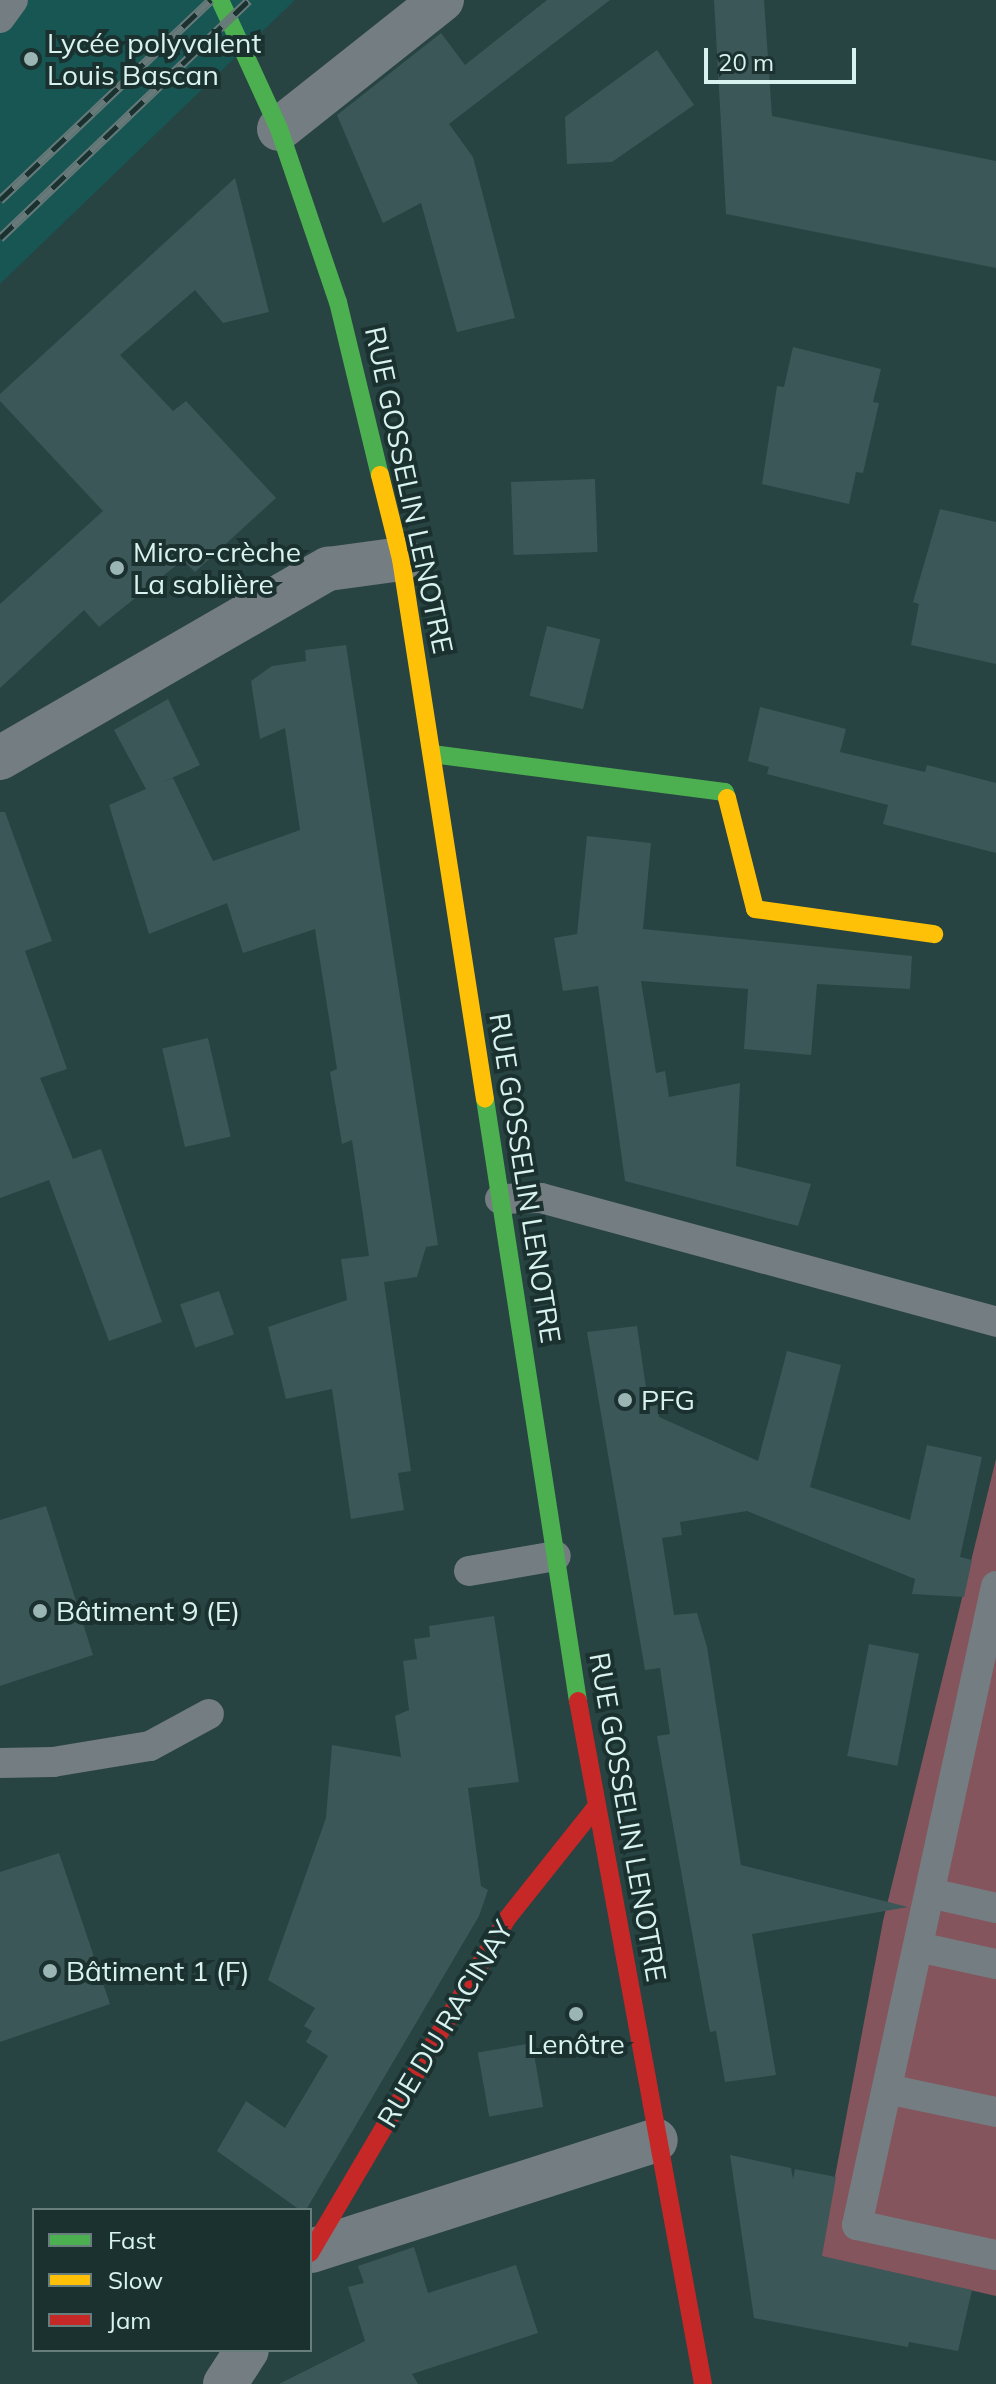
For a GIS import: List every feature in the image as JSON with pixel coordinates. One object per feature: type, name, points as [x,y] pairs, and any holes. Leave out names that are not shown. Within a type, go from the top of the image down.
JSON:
[{"type":"main road","name":"RUE GOSSELIN LENOTRE","points":[[220,0],[279,129],[338,302],[401,559],[595,1808],[703,2384]]},
{"type":"main road","points":[[432,754],[725,792],[755,909],[934,934]]},
{"type":"main road","name":"RUE DU RACINAY","points":[[312,2250],[506,1920],[595,1808]]},
{"type":"street","points":[[279,129],[442,0]]},
{"type":"street","points":[[0,758],[328,569],[401,559]]},
{"type":"street","name":"RUE DU RACINAY","points":[[312,2252],[656,2140]]},
{"type":"street","points":[[225,2384],[246,2352]]},
{"type":"lane","points":[[0,18],[13,0]]},
{"type":"lane","points":[[500,1199],[541,1198],[996,1322]]},
{"type":"lane","points":[[469,1571],[556,1556]]},
{"type":"lane","points":[[996,1586],[992,1626],[857,2225],[996,2255]]},
{"type":"lane","points":[[0,1763],[53,1762],[150,1746],[209,1714]]},
{"type":"lane","points":[[930,1893],[996,1908]]},
{"type":"lane","points":[[918,1947],[996,1964]]},
{"type":"lane","points":[[887,2089],[996,2112]]},
{"type":"shaded area","points":[[0,0],[295,0],[0,284]]},
{"type":"shaded area","points":[[996,1459],[996,2296],[820,2256],[883,1921]]},
{"type":"building","points":[[547,0],[610,0],[449,124],[473,157],[515,318],[457,332],[421,203],[383,223],[337,115],[441,33],[465,65]]},
{"type":"building","points":[[714,0],[764,0],[772,116],[996,161],[996,268],[726,214]]},
{"type":"building","points":[[657,50],[694,105],[612,162],[567,164],[565,117]]},
{"type":"building","points":[[235,178],[269,312],[223,323],[195,290],[120,355],[173,411],[186,401],[276,498],[195,572],[183,560],[99,627],[84,610],[0,688],[0,604],[103,511],[0,401],[0,394]]},
{"type":"building","points":[[793,347],[881,369],[873,402],[879,403],[863,473],[856,472],[849,504],[762,484],[777,386],[784,387]]},
{"type":"building","points":[[595,479],[598,552],[514,555],[511,482]]},
{"type":"building","points":[[940,509],[996,522],[996,664],[911,645],[919,604],[913,602]]},
{"type":"building","points":[[547,626],[600,639],[583,709],[530,696]]},
{"type":"building","points":[[346,645],[438,1245],[426,1247],[417,1277],[384,1282],[411,1471],[398,1473],[404,1510],[351,1519],[332,1389],[286,1399],[268,1327],[347,1300],[341,1259],[369,1256],[352,1140],[342,1144],[330,1072],[337,1069],[315,929],[243,953],[227,903],[149,934],[109,805],[146,789],[114,730],[168,699],[200,765],[161,783],[173,778],[213,861],[300,830],[285,728],[260,739],[251,681],[272,666],[306,661],[305,650]]},
{"type":"building","points":[[760,707],[846,729],[840,752],[925,772],[927,765],[996,783],[996,853],[883,824],[888,805],[767,774],[769,767],[748,761]]},
{"type":"building","points":[[0,812],[5,812],[52,941],[25,951],[67,1069],[40,1078],[73,1159],[101,1149],[162,1322],[109,1341],[49,1180],[0,1198]]},
{"type":"building","points":[[587,836],[651,843],[643,929],[912,956],[910,989],[817,984],[811,1055],[744,1049],[748,989],[641,981],[656,1073],[665,1071],[669,1097],[740,1083],[736,1166],[811,1184],[798,1226],[625,1181],[598,986],[563,991],[554,938],[577,934]]},
{"type":"building","points":[[208,1038],[231,1136],[185,1147],[162,1049]]},
{"type":"building","points":[[219,1291],[234,1334],[195,1348],[180,1304]]},
{"type":"building","points":[[637,1326],[646,1388],[656,1387],[659,1417],[758,1461],[787,1351],[841,1365],[810,1487],[910,1520],[927,1445],[982,1457],[960,1557],[972,1560],[964,1597],[912,1594],[915,1579],[747,1511],[680,1522],[682,1535],[662,1538],[674,1615],[697,1613],[707,1647],[741,1865],[908,1907],[752,1934],[776,2075],[725,2082],[716,2031],[710,2032],[706,2011],[657,1736],[670,1734],[660,1668],[645,1670],[587,1332]]},
{"type":"building","name":"Bâtiment 9 (E)","points":[[46,1506],[93,1655],[0,1686],[0,1520]]},
{"type":"building","points":[[494,1616],[519,1782],[468,1788],[481,1886],[488,1890],[479,1916],[307,2208],[297,2208],[217,2151],[246,2101],[285,2128],[328,2056],[306,2042],[312,2031],[304,2026],[315,2008],[268,1980],[326,1818],[332,1745],[401,1757],[395,1716],[409,1710],[403,1661],[417,1659],[414,1639],[430,1637],[429,1626]]},
{"type":"building","points":[[869,1644],[919,1654],[897,1766],[847,1756]]},
{"type":"building","name":"Bâtiment 1 (F)","points":[[59,1853],[110,2004],[0,2042],[0,1872]]},
{"type":"building","points":[[532,2043],[543,2107],[489,2117],[478,2053]]},
{"type":"building","points":[[730,2155],[791,2168],[793,2179],[795,2169],[836,2177],[822,2256],[972,2290],[958,2351],[909,2342],[908,2347],[754,2318]]},
{"type":"building","points":[[414,2247],[428,2293],[516,2265],[538,2333],[412,2374],[418,2384],[279,2384],[365,2341],[348,2287],[364,2283],[358,2266]]},
{"type":"railway","points":[[0,200],[211,0]]},
{"type":"railway","points":[[0,238],[249,0]]},
{"type":"traffic: fast","points":[[220,0],[279,129],[338,302],[380,475]]},
{"type":"traffic: fast","points":[[432,754],[725,792],[727,798]]},
{"type":"traffic: fast","points":[[485,1099],[578,1701]]},
{"type":"traffic: slow","points":[[380,475],[401,559],[485,1099]]},
{"type":"traffic: slow","points":[[727,798],[755,909],[934,934]]},
{"type":"traffic: jam","points":[[578,1701],[703,2384]]},
{"type":"traffic: jam","points":[[312,2250],[506,1920],[595,1808]]},
{"type":"place","name":"Lycée polyvalent Louis Bascan","points":[[31,59]]},
{"type":"place","name":"Micro-crèche La sablière","points":[[117,568]]},
{"type":"place","name":"PFG","points":[[625,1400]]},
{"type":"place","name":"Bâtiment 9 (E)","points":[[40,1611]]},
{"type":"place","name":"Bâtiment 1 (F)","points":[[50,1971]]},
{"type":"place","name":"Lenôtre","points":[[576,2014]]}]
